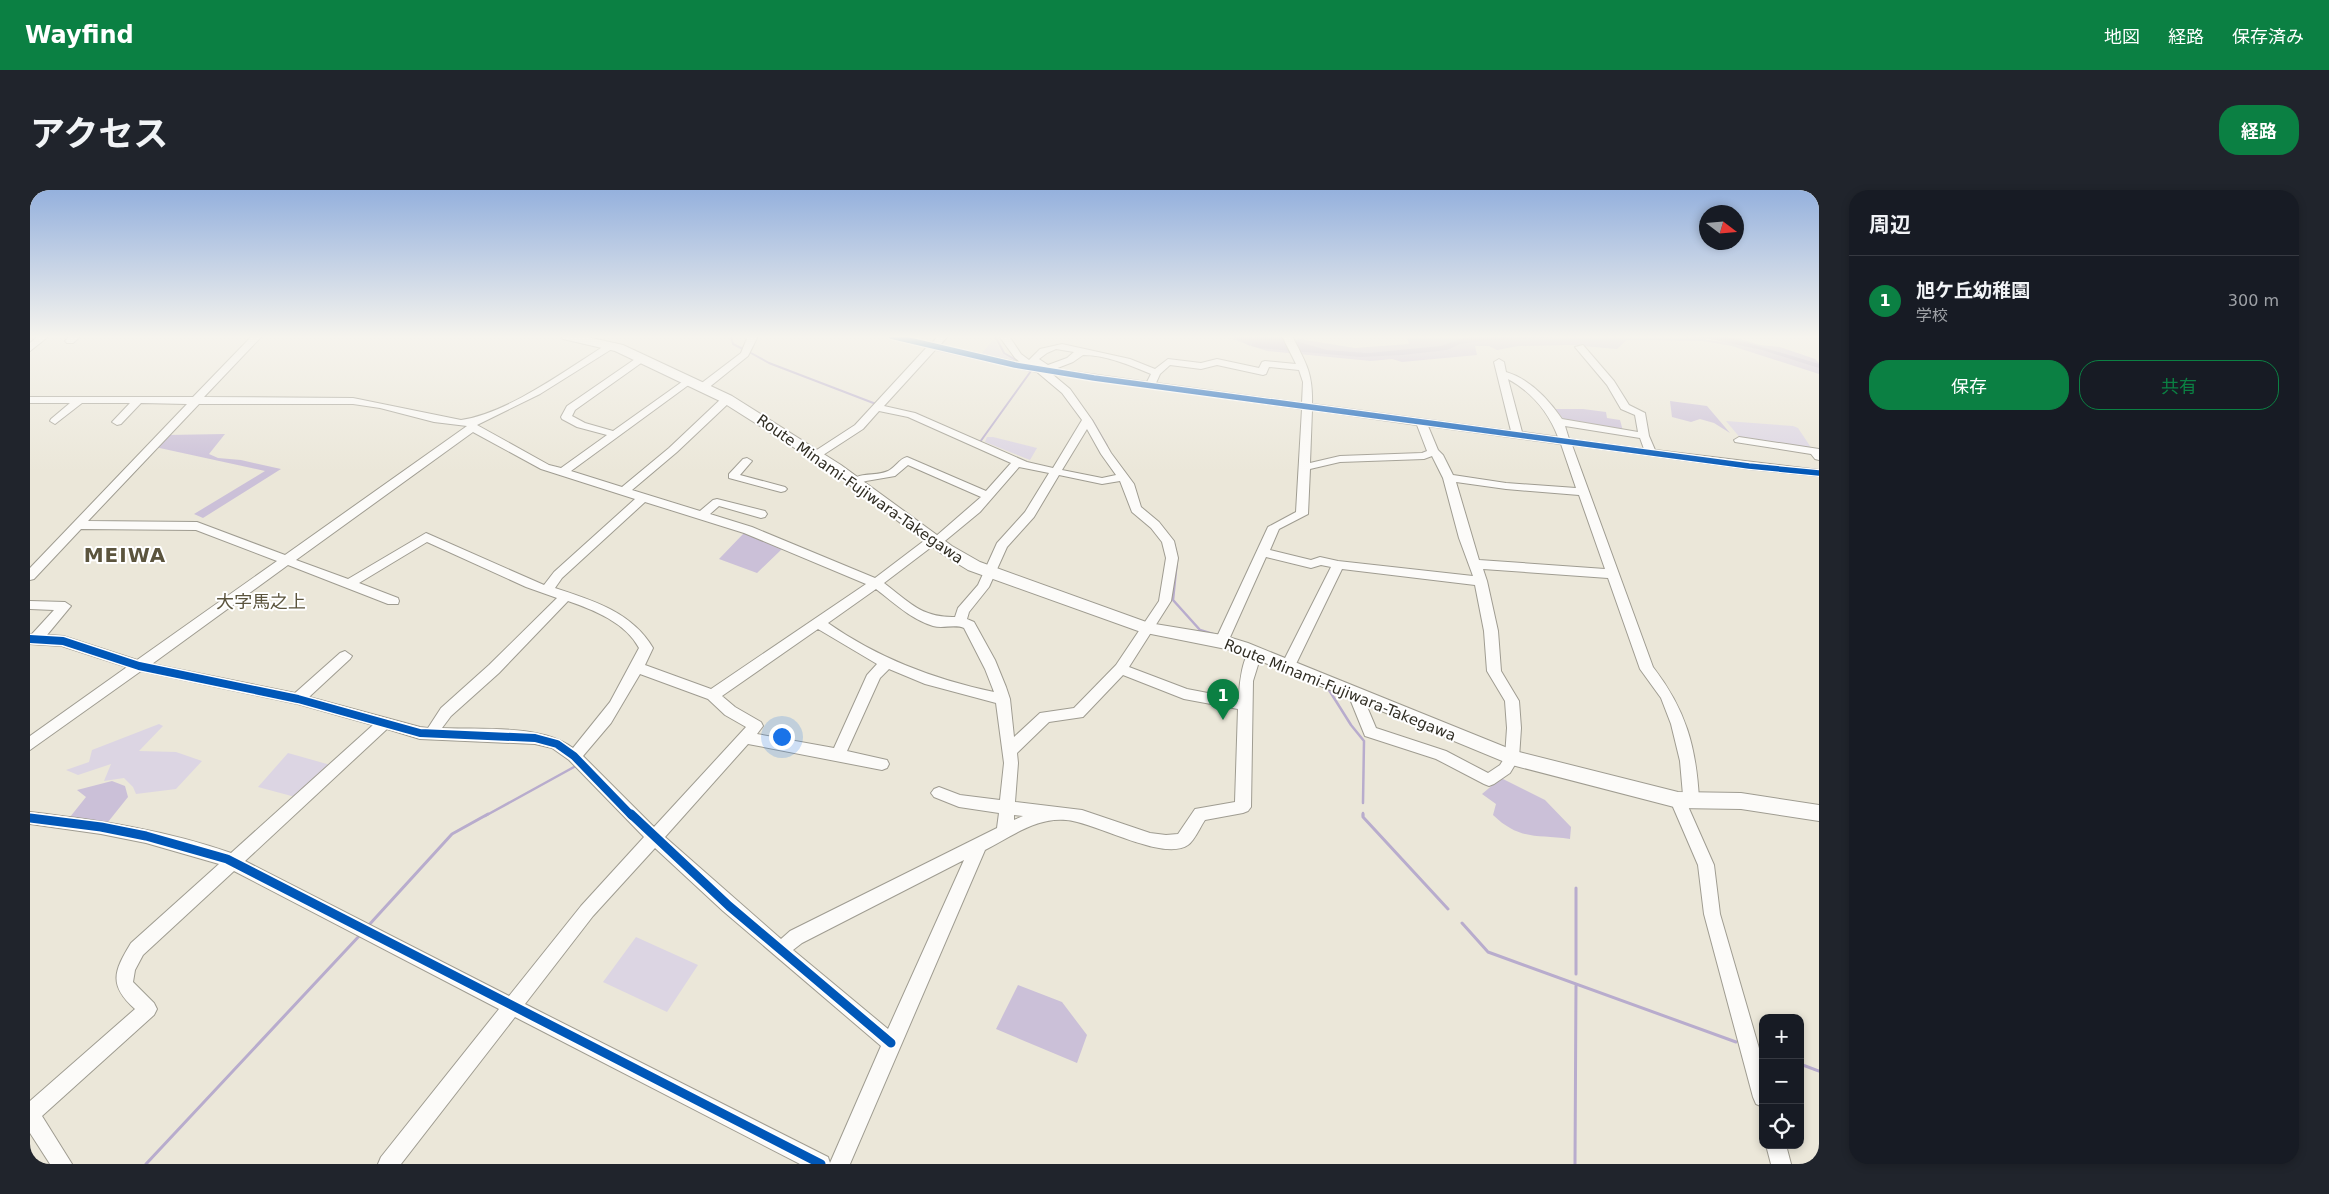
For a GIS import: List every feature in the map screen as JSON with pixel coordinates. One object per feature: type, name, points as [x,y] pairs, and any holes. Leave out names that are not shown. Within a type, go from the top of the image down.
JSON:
[{"type":"main road","name":"Route Minami-Fujiwara-Takegawa","points":[[690,381],[727,399],[788,436],[855,482],[935,541],[990,574],[1147,628],[1222,642],[1255,652],[1512,758],[1685,799],[1741,801],[1819,813]]},
{"type":"street","points":[[30,576],[214,381]]},
{"type":"street","points":[[30,744],[472,425],[496,414],[552,381]]},
{"type":"street","points":[[609,381],[571,408],[566,417],[581,425],[614,434]]},
{"type":"street","points":[[563,472],[688,381]]},
{"type":"street","points":[[703,387],[710,381]]},
{"type":"street","points":[[816,455],[859,427],[902,381]]},
{"type":"street","points":[[1009,751],[1045,717],[1078,713],[1121,669],[1165,601],[1171,569],[1170,545],[1155,525],[1136,509],[1124,477],[1106,454],[1087,420],[1066,391],[1055,381]]},
{"type":"street","points":[[1119,381],[1517,436],[1819,473]]},
{"type":"street","points":[[1150,386],[1152,381]]},
{"type":"street","points":[[1222,642],[1274,527],[1302,514],[1308,381]]},
{"type":"street","points":[[1504,381],[1517,436]]},
{"type":"street","points":[[1519,381],[1551,410],[1558,422],[1647,669],[1669,699],[1680,731],[1690,765],[1685,799],[1706,865],[1714,921],[1759,1083]]},
{"type":"street","points":[[1609,381],[1618,390],[1625,407],[1640,413],[1644,436],[1651,453]]},
{"type":"street","points":[[624,491],[673,450],[727,399]]},
{"type":"street","points":[[30,409],[35,400],[361,402],[454,423],[472,425],[545,467],[748,530],[876,583],[912,611],[936,622],[960,621],[969,625],[997,678],[1003,699],[1005,734],[1011,763],[1005,832]]},
{"type":"street","points":[[55,421],[80,400]]},
{"type":"street","points":[[117,422],[139,400]]},
{"type":"street","points":[[878,408],[911,415],[1017,463],[1102,481],[1124,477]]},
{"type":"street","points":[[960,621],[963,611],[983,587],[1001,546],[1030,514],[1054,471],[1087,420]]},
{"type":"street","points":[[1558,422],[1644,436]]},
{"type":"street","points":[[1355,694],[1370,732],[1442,755],[1489,780],[1505,769],[1512,758],[1514,728],[1512,700],[1494,671],[1491,630],[1480,581],[1465,538],[1449,478],[1438,455],[1433,452],[1422,423]]},
{"type":"street","points":[[1739,440],[1815,451],[1819,457]]},
{"type":"street","points":[[1305,467],[1340,459],[1424,456],[1433,452]]},
{"type":"street","points":[[855,482],[864,478],[891,474],[907,460],[989,496]]},
{"type":"street","points":[[747,461],[733,476],[781,489]]},
{"type":"street","points":[[1752,462],[1819,468]]},
{"type":"street","points":[[715,693],[820,624],[955,528],[989,496],[1017,463]]},
{"type":"street","points":[[1449,478],[1506,486],[1582,492]]},
{"type":"street","points":[[547,590],[558,575],[643,497]]},
{"type":"street","points":[[703,515],[717,502],[762,514]]},
{"type":"street","points":[[78,525],[197,526],[351,583],[393,601]]},
{"type":"street","points":[[351,583],[426,537],[530,584],[586,602],[606,612],[632,630],[643,640],[646,648],[640,669],[589,741],[574,756]]},
{"type":"street","points":[[1262,552],[1311,564],[1320,562],[1480,581]]},
{"type":"street","points":[[1475,564],[1613,574]]},
{"type":"street","points":[[1288,666],[1338,565]]},
{"type":"street","points":[[435,734],[435,728],[446,712],[494,669],[561,603],[565,596]]},
{"type":"street","points":[[30,605],[65,606],[33,639]]},
{"type":"street","points":[[820,624],[852,646],[930,682],[1003,699]]},
{"type":"street","points":[[33,639],[63,641],[138,666],[298,699],[384,724],[435,734],[536,738],[557,744],[574,756],[654,838],[780,950],[891,1043]]},
{"type":"street","points":[[939,793],[959,801],[1050,814],[1073,815],[1156,841],[1172,843],[1183,840],[1200,814],[1243,807],[1246,681],[1255,652]]},
{"type":"street","points":[[298,699],[345,656]]},
{"type":"street","points":[[838,756],[874,676],[887,663]]},
{"type":"street","points":[[388,1164],[586,911],[756,726],[730,711],[715,693],[640,669]]},
{"type":"street","points":[[1121,669],[1184,694],[1214,701],[1246,705]]},
{"type":"street","points":[[62,1164],[30,1115],[148,1009],[127,991],[123,979],[127,965],[137,949],[384,724]]},
{"type":"street","points":[[747,738],[882,764]]},
{"type":"street","points":[[780,950],[798,936],[1027,821],[1050,814]]},
{"type":"street","points":[[30,818],[101,827],[146,836],[227,859],[232,864],[821,1164]]},
{"type":"street","points":[[840,1164],[891,1043],[978,847]]},
{"type":"street","points":[[1777,1149],[1780,1164]]},
{"type":"shaded area","points":[[1670,401],[1707,406],[1730,433],[1714,423],[1700,419],[1691,422],[1672,417]]},
{"type":"shaded area","points":[[1555,409],[1583,409],[1606,412],[1607,418],[1620,420],[1623,431],[1566,422]]},
{"type":"shaded area","points":[[1726,421],[1793,426],[1798,428],[1812,449],[1742,440]]},
{"type":"shaded area","points":[[225,434],[209,454],[218,458],[241,460],[281,469],[203,518],[194,514],[265,471],[155,447],[166,435]]},
{"type":"shaded area","points":[[987,437],[1037,448],[1030,460],[985,442]]},
{"type":"shaded area","points":[[744,533],[782,549],[757,573],[719,559]]},
{"type":"shaded area","points":[[159,724],[163,726],[139,751],[176,752],[202,761],[176,789],[136,794],[133,787],[124,778],[104,781],[111,764],[78,775],[66,770],[89,762],[92,750]]},
{"type":"shaded area","points":[[288,753],[334,766],[299,798],[258,787]]},
{"type":"shaded area","points":[[1501,778],[1545,800],[1571,827],[1570,839],[1521,833],[1512,829],[1493,815],[1496,804],[1482,794]]},
{"type":"shaded area","points":[[112,781],[125,786],[128,797],[108,822],[70,817],[86,797],[77,790]]},
{"type":"shaded area","points":[[636,937],[698,965],[667,1012],[603,982]]},
{"type":"shaded area","points":[[1018,985],[1062,1002],[1087,1035],[1077,1063],[996,1029]]},
{"type":"waterway","points":[[817,381],[876,404]]},
{"type":"waterway","points":[[980,442],[1023,381]]},
{"type":"waterway","points":[[1092,420],[1107,446]]},
{"type":"waterway","points":[[1109,451],[1132,483]]},
{"type":"waterway","points":[[1173,541],[1174,546]]},
{"type":"waterway","points":[[1174,544],[1176,552]]},
{"type":"waterway","points":[[1177,560],[1173,600],[1200,630],[1213,634]]},
{"type":"waterway","points":[[1329,690],[1351,725],[1364,741],[1363,803]]},
{"type":"waterway","points":[[485,816],[574,767]]},
{"type":"waterway","points":[[1363,813],[1363,817],[1448,909]]},
{"type":"waterway","points":[[368,926],[452,834],[488,814]]},
{"type":"waterway","points":[[1576,888],[1576,974]]},
{"type":"waterway","points":[[1462,923],[1488,952],[1736,1042]]},
{"type":"waterway","points":[[146,1164],[361,934]]},
{"type":"waterway","points":[[1575,1164],[1576,984]]},
{"type":"waterway","points":[[1804,1065],[1819,1071]]},
{"type":"cycle path","points":[[1120,381],[1749,466],[1819,473]]},
{"type":"cycle path","points":[[30,639],[63,641],[139,666],[298,699],[420,733],[535,738],[557,744],[574,756],[654,837],[729,906],[891,1043]]},
{"type":"cycle path","points":[[30,818],[101,827],[146,836],[227,859],[821,1164]]},
{"type":"place","name":"旭ケ丘幼稚園","points":[[1223,720]]},
{"type":"district","name":"MEIWA","points":[[125,555]]},
{"type":"district","name":"大字馬之上","points":[[261,601]]}]
